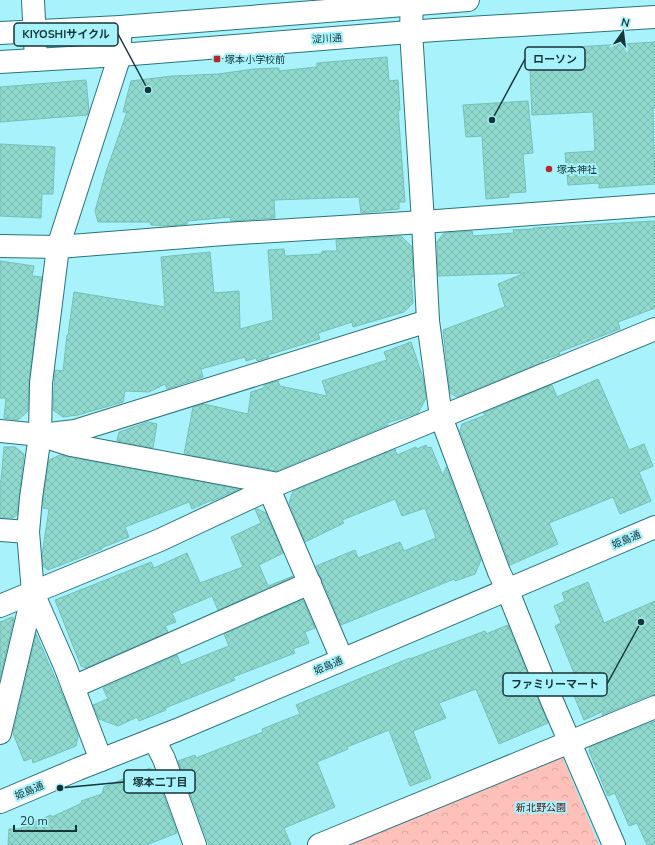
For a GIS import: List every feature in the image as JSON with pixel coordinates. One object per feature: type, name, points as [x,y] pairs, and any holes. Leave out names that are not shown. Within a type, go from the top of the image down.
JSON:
[{"type":"street","points":[[33,0],[36,60]]},
{"type":"street","points":[[0,34],[120,27],[412,2],[468,0]]},
{"type":"street","points":[[412,2],[411,31],[428,320],[441,417],[499,572],[614,845]]},
{"type":"street","name":"淀川通","points":[[0,62],[411,31],[655,17]]},
{"type":"street","points":[[0,732],[33,593],[28,532],[40,435],[41,383],[58,247],[120,54],[120,27]]},
{"type":"street","points":[[0,246],[58,247],[224,234],[423,222],[655,205]]},
{"type":"street","points":[[40,435],[75,431],[428,320]]},
{"type":"street","points":[[0,606],[160,540],[274,487],[655,329]]},
{"type":"street","points":[[0,431],[40,435],[71,445],[274,487]]},
{"type":"street","points":[[274,487],[310,583],[342,659]]},
{"type":"street","name":"姫島通","points":[[0,802],[154,739],[655,527]]},
{"type":"street","points":[[0,530],[28,532]]},
{"type":"street","points":[[73,687],[310,583]]},
{"type":"street","points":[[33,593],[65,666],[101,760]]},
{"type":"street","points":[[319,845],[655,707]]},
{"type":"street","points":[[154,739],[164,759],[195,845]]},
{"type":"green space","name":"新北野公園","points":[[562,756],[599,845],[349,845]]},
{"type":"building","points":[[655,42],[655,108],[653,108],[655,184],[599,188],[599,183],[568,185],[565,153],[595,151],[593,112],[532,115],[529,50]]},
{"type":"building","points":[[387,57],[389,81],[398,80],[400,110],[398,110],[405,202],[399,202],[399,209],[361,213],[359,197],[274,200],[275,218],[231,221],[230,217],[187,221],[187,224],[170,226],[151,225],[150,222],[98,222],[95,211],[106,172],[127,112],[123,112],[131,81],[172,76],[218,74],[254,69],[279,68],[279,71],[317,67],[317,63]]},
{"type":"building","points":[[86,80],[89,110],[87,115],[0,122],[0,87]]},
{"type":"building","points":[[528,101],[533,153],[523,154],[526,192],[509,193],[509,197],[486,199],[482,136],[466,137],[463,105]]},
{"type":"building","points":[[0,144],[55,147],[53,194],[42,194],[41,218],[0,216]]},
{"type":"building","points":[[654,221],[655,308],[618,322],[620,329],[559,352],[560,354],[542,360],[543,362],[457,397],[450,393],[443,330],[505,307],[498,284],[525,273],[438,276],[437,242],[444,233],[472,231],[473,236],[514,233],[513,230],[533,228]]},
{"type":"building","points":[[401,236],[412,247],[413,277],[411,277],[413,303],[404,312],[353,327],[352,322],[318,333],[320,339],[268,355],[269,357],[257,361],[256,358],[246,361],[245,357],[201,369],[203,377],[167,389],[165,384],[149,392],[125,391],[123,402],[78,415],[63,417],[53,410],[55,370],[63,371],[74,292],[165,307],[161,257],[210,252],[214,293],[239,291],[240,329],[273,320],[268,250],[284,249],[285,256],[322,254],[322,251],[337,251],[336,240]]},
{"type":"building","points":[[0,261],[34,266],[32,276],[42,277],[29,382],[28,411],[18,420],[4,418],[6,398],[0,398]]},
{"type":"building","points":[[411,342],[423,378],[426,398],[418,413],[387,423],[388,425],[277,471],[184,454],[193,407],[204,404],[248,414],[251,392],[264,388],[264,385],[278,381],[280,386],[327,396],[322,381],[387,360],[384,352]]},
{"type":"building","points":[[598,379],[629,450],[644,444],[653,466],[639,472],[651,501],[620,514],[613,497],[549,523],[558,544],[510,565],[460,431],[462,424],[486,415],[483,413],[552,385],[557,397]]},
{"type":"building","points":[[148,422],[157,424],[153,448],[117,441],[119,432]]},
{"type":"building","points":[[426,445],[428,448],[431,447],[443,476],[446,467],[481,560],[475,574],[455,581],[454,579],[341,625],[316,566],[355,550],[358,558],[400,542],[404,551],[436,538],[425,508],[402,516],[395,499],[342,520],[344,523],[305,542],[289,503],[293,491],[395,449],[397,455],[416,447],[417,449]]},
{"type":"building","points":[[4,447],[15,447],[24,454],[17,515],[13,518],[0,518],[0,481]]},
{"type":"building","points":[[60,455],[239,489],[192,509],[189,502],[125,527],[129,537],[48,570],[43,566],[42,555],[49,509],[43,508],[43,499],[49,460]]},
{"type":"building","points":[[255,509],[266,513],[283,553],[259,565],[268,586],[293,577],[218,610],[212,596],[172,613],[176,622],[165,626],[168,632],[86,668],[81,666],[55,600],[151,562],[154,568],[187,553],[200,583],[243,567],[231,537],[261,523]]},
{"type":"building","points":[[588,582],[604,623],[655,601],[655,695],[650,695],[602,715],[604,711],[584,720],[568,681],[576,678],[555,626],[561,623],[554,606],[565,601],[562,593]]},
{"type":"building","points":[[303,600],[315,628],[305,632],[309,643],[293,649],[295,653],[233,677],[235,680],[165,708],[166,710],[139,721],[137,717],[118,726],[99,719],[93,705],[108,699],[103,688],[177,655],[181,665],[229,646],[224,634]]},
{"type":"building","points":[[12,617],[14,618],[0,679],[0,622]]},
{"type":"building","points":[[508,625],[548,723],[499,744],[476,689],[439,703],[446,718],[413,731],[431,778],[410,786],[389,730],[347,747],[348,749],[317,762],[335,807],[284,828],[291,845],[209,845],[178,761],[195,755],[196,758],[263,732],[262,729],[300,714],[296,705],[361,678],[410,658],[485,631],[486,634]]},
{"type":"building","points":[[36,634],[65,701],[78,736],[76,746],[33,763],[32,758],[24,761],[13,733]]},
{"type":"building","points":[[655,721],[655,845],[647,845],[637,823],[629,826],[615,793],[608,796],[589,751],[590,747]]},
{"type":"building","points":[[150,768],[151,772],[155,771],[177,833],[146,845],[8,845],[9,829],[19,829],[51,815],[52,817],[82,803],[81,801],[102,794],[104,787]]},
{"type":"place","name":"塚本小学校前","points":[[217,59]]},
{"type":"place","name":"KIYOSHIサイクル","points":[[148,90]]},
{"type":"place","name":"ローソン","points":[[492,120]]},
{"type":"place","name":"塚本神社","points":[[549,169]]},
{"type":"place","name":"ファミリーマート","points":[[641,622]]},
{"type":"place","name":"塚本二丁目","points":[[60,788]]}]
